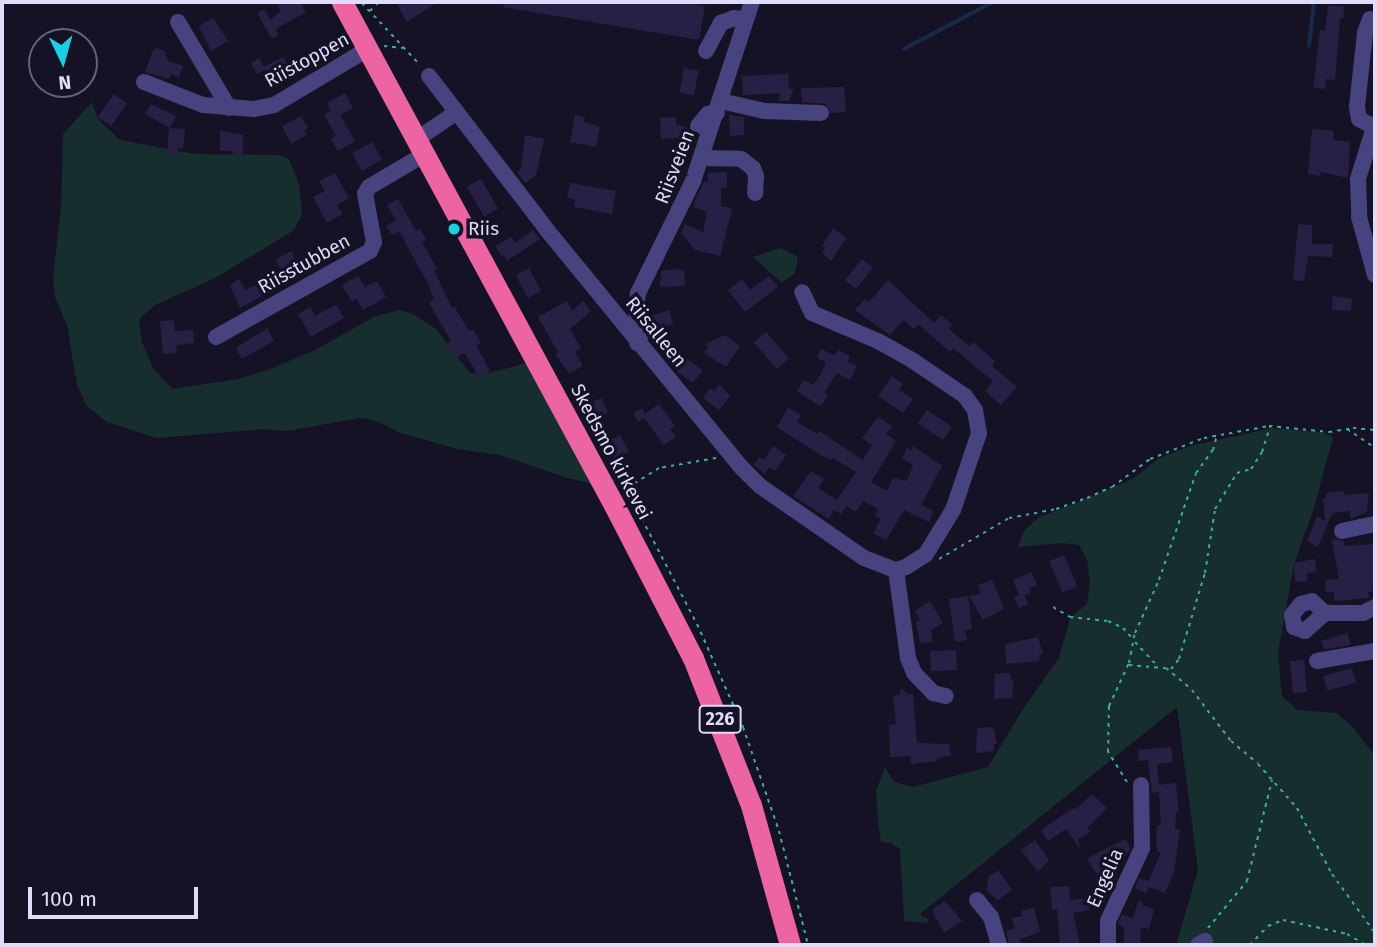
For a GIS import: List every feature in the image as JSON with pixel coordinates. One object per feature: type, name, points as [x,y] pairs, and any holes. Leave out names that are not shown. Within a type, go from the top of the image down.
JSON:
[{"type":"highway","name":"Skedsmo kirkevei","points":[[342,2],[375,47],[421,146],[647,565],[699,670],[751,805],[790,945]]},
{"type":"street","name":"Riisveien","points":[[637,343],[640,337],[636,312],[638,293],[677,218],[702,158],[751,2]]},
{"type":"street","points":[[706,51],[721,23],[734,18],[745,20]]},
{"type":"street","points":[[1370,19],[1365,33],[1357,107],[1359,119],[1375,126],[1358,179],[1359,217],[1375,275]]},
{"type":"street","points":[[178,22],[229,108]]},
{"type":"street","name":"Riistoppen","points":[[144,82],[203,105],[254,109],[274,104],[375,47]]},
{"type":"street","name":"Riisalleen","points":[[429,76],[637,343],[726,452],[760,486],[808,520],[864,558],[896,570]]},
{"type":"street","points":[[698,126],[708,114],[719,107],[821,114]]},
{"type":"street","points":[[421,146],[457,112]]},
{"type":"street","name":"Riisstubben","points":[[216,337],[370,251],[374,242],[365,194],[369,187],[421,146]]},
{"type":"street","points":[[702,158],[728,157],[749,164],[756,176],[755,193]]},
{"type":"street","points":[[802,292],[812,313],[880,342],[912,360],[964,396],[975,410],[979,433],[953,510],[937,540],[915,563],[896,570],[908,658],[914,673],[933,693],[946,696]]},
{"type":"street","points":[[1342,531],[1375,524]]},
{"type":"street","points":[[1325,613],[1363,613],[1375,607]]},
{"type":"street","points":[[1317,661],[1375,650]]},
{"type":"street","name":"Engelia","points":[[1108,945],[1108,921],[1142,848],[1141,785]]},
{"type":"street","points":[[977,900],[991,917],[999,945]]},
{"type":"path","points":[[361,2],[429,76]]},
{"type":"path","points":[[369,11],[379,2]]},
{"type":"path","points":[[375,47],[404,48]]},
{"type":"path","points":[[915,563],[934,562],[1015,515],[1056,509],[1087,498],[1112,487],[1141,464],[1162,453],[1217,435],[1270,426],[1329,432],[1347,429],[1375,430]]},
{"type":"path","points":[[1170,670],[1179,659],[1205,573],[1215,509],[1237,473],[1251,469],[1262,452],[1270,426]]},
{"type":"path","points":[[1347,429],[1375,448]]},
{"type":"path","points":[[1141,803],[1132,792],[1108,745],[1109,705],[1128,665],[1134,639],[1159,580],[1196,473],[1213,450],[1217,435]]},
{"type":"path","points":[[633,484],[659,468],[682,461],[716,458],[726,452]]},
{"type":"path","points":[[1053,607],[1070,617],[1097,618],[1118,625],[1158,666]]},
{"type":"path","points":[[1128,665],[1158,666],[1170,670],[1192,690],[1234,744],[1272,779],[1304,818],[1332,874],[1375,933]]},
{"type":"path","points":[[1201,943],[1200,938],[1210,924],[1247,881],[1266,813],[1272,779]]},
{"type":"path","points":[[1250,945],[1268,926],[1283,919],[1347,934],[1366,945]]},
{"type":"green space","points":[[92,102],[98,119],[120,140],[194,154],[278,155],[289,159],[299,184],[302,215],[293,231],[215,278],[155,305],[139,319],[142,342],[153,368],[172,389],[238,379],[268,370],[313,351],[376,316],[400,310],[413,314],[435,328],[470,373],[489,373],[531,362],[607,474],[616,481],[594,484],[568,478],[500,455],[457,449],[401,433],[377,421],[360,418],[287,431],[264,429],[157,438],[107,422],[87,406],[77,385],[67,325],[55,297],[53,278],[61,208],[63,134]]},
{"type":"green space","points":[[781,248],[798,257],[795,273],[782,283],[753,257]]},
{"type":"green space","points":[[1272,428],[1320,432],[1333,437],[1313,511],[1294,564],[1278,652],[1280,677],[1282,696],[1297,710],[1336,713],[1352,726],[1375,756],[1375,945],[1176,945],[1198,870],[1177,707],[921,913],[921,916],[929,919],[926,923],[904,921],[900,849],[891,843],[881,842],[878,820],[876,791],[885,767],[894,782],[913,787],[988,767],[1023,709],[1059,658],[1070,618],[1087,604],[1090,582],[1087,560],[1079,545],[1062,543],[1018,547],[1024,531],[1038,518],[1133,479],[1158,459],[1190,446]]},
{"type":"building","points":[[276,2],[300,2],[306,12],[276,29],[279,35],[272,39],[257,13],[264,9],[270,20],[281,11]]},
{"type":"building","points":[[396,2],[438,2],[407,22]]},
{"type":"building","points":[[504,2],[681,2],[705,6],[699,40],[503,7]]},
{"type":"building","points":[[1328,5],[1344,7],[1343,19],[1340,18],[1335,80],[1326,79],[1325,89],[1314,88],[1320,30],[1325,31]]},
{"type":"building","points":[[213,18],[228,41],[211,51],[199,26]]},
{"type":"building","points":[[153,50],[164,50],[168,61],[183,66],[179,77],[171,74],[169,79],[145,72]]},
{"type":"building","points":[[283,57],[292,75],[273,85],[264,70],[257,74],[251,63],[259,58],[264,67]]},
{"type":"building","points":[[684,68],[699,71],[694,95],[679,93]]},
{"type":"building","points":[[788,71],[789,89],[794,89],[789,101],[778,101],[781,93],[743,95],[742,76],[787,74]]},
{"type":"building","points":[[844,87],[846,112],[831,113],[826,104],[802,102],[801,88]]},
{"type":"building","points":[[345,93],[353,108],[340,115],[355,141],[338,151],[331,139],[336,136],[324,114],[331,111],[327,103]]},
{"type":"building","points":[[114,94],[127,103],[111,126],[98,117]]},
{"type":"building","points":[[151,104],[176,116],[170,128],[145,114]]},
{"type":"building","points":[[575,115],[585,117],[584,122],[600,127],[596,147],[570,142]]},
{"type":"building","points":[[729,115],[744,117],[744,135],[730,136]]},
{"type":"building","points":[[301,116],[308,128],[304,130],[307,135],[291,144],[282,126]]},
{"type":"building","points":[[676,117],[676,124],[688,128],[697,136],[694,144],[685,141],[686,137],[661,139],[660,118]]},
{"type":"building","points":[[169,128],[185,129],[183,148],[178,148],[177,155],[167,153]]},
{"type":"building","points":[[1312,129],[1334,131],[1333,140],[1350,142],[1348,178],[1321,172],[1320,176],[1308,174]]},
{"type":"building","points":[[220,131],[243,135],[243,156],[233,156],[233,151],[220,151]]},
{"type":"building","points":[[525,135],[544,139],[536,175],[525,183],[517,172],[521,169]]},
{"type":"building","points":[[372,142],[382,159],[362,171],[352,154]]},
{"type":"building","points":[[727,172],[727,188],[721,188],[721,206],[732,209],[720,256],[695,250],[681,233],[685,224],[703,232],[707,212],[693,207],[696,198],[704,182],[708,182],[708,173]]},
{"type":"building","points":[[335,173],[349,198],[337,205],[342,214],[327,223],[313,197],[325,191],[319,181]]},
{"type":"building","points":[[481,179],[498,208],[484,216],[467,187]]},
{"type":"building","points":[[570,183],[616,191],[612,214],[574,207],[575,199],[567,198]]},
{"type":"building","points":[[398,199],[416,231],[420,229],[426,239],[422,242],[437,268],[434,270],[452,308],[454,306],[469,331],[473,329],[481,343],[476,345],[490,371],[479,377],[465,353],[455,358],[447,343],[451,341],[429,303],[434,299],[428,284],[399,231],[392,235],[386,226],[396,220],[387,205]]},
{"type":"building","points":[[1298,224],[1312,225],[1312,244],[1333,244],[1332,257],[1308,256],[1304,281],[1293,280]]},
{"type":"building","points":[[833,228],[846,238],[831,261],[822,253],[825,248],[822,246]]},
{"type":"building","points":[[533,230],[540,239],[507,261],[495,246],[512,237],[515,243]]},
{"type":"building","points":[[291,251],[296,260],[310,253],[317,265],[240,308],[230,285],[239,279],[245,290],[265,281],[282,271],[275,260]]},
{"type":"building","points":[[862,259],[873,268],[856,289],[845,280]]},
{"type":"building","points":[[529,268],[541,291],[528,298],[516,275]]},
{"type":"building","points":[[661,271],[684,271],[685,286],[660,287]]},
{"type":"building","points":[[358,276],[365,287],[377,281],[386,297],[363,310],[357,299],[352,302],[342,285]]},
{"type":"building","points":[[769,276],[778,287],[745,312],[728,290],[742,279],[750,290]]},
{"type":"building","points":[[888,280],[934,323],[941,315],[952,325],[949,329],[969,346],[973,342],[995,361],[992,366],[1017,387],[1001,405],[985,391],[993,381],[953,348],[950,352],[918,324],[914,329],[903,320],[890,335],[855,310],[865,299],[869,302]]},
{"type":"building","points":[[1333,296],[1352,299],[1351,311],[1332,310]]},
{"type":"building","points":[[567,301],[572,311],[583,301],[591,311],[570,329],[581,348],[575,352],[583,366],[569,373],[555,354],[558,352],[538,317]]},
{"type":"building","points":[[336,305],[344,318],[311,337],[298,314],[310,307],[315,316]]},
{"type":"building","points":[[669,310],[673,324],[658,329],[660,338],[652,340],[650,330],[656,328],[652,316]]},
{"type":"building","points":[[174,320],[175,331],[193,330],[194,343],[176,345],[177,353],[163,354],[160,321]]},
{"type":"building","points":[[267,328],[274,341],[242,359],[236,348]]},
{"type":"building","points":[[766,332],[789,358],[777,369],[754,342]]},
{"type":"building","points":[[725,335],[740,346],[726,367],[704,353],[709,346],[705,344]]},
{"type":"building","points":[[821,349],[835,356],[838,350],[850,356],[848,362],[857,366],[850,380],[837,373],[824,393],[828,395],[822,405],[818,405],[797,391],[804,380],[813,385],[821,374],[826,362],[817,358]]},
{"type":"building","points":[[683,356],[702,370],[693,383],[674,369]]},
{"type":"building","points":[[892,376],[903,384],[899,390],[913,399],[903,413],[878,396]]},
{"type":"building","points":[[719,384],[730,396],[719,410],[703,398],[710,388],[715,391]]},
{"type":"building","points":[[601,398],[608,412],[593,420],[586,406]]},
{"type":"building","points":[[659,404],[675,426],[670,429],[676,437],[664,445],[644,418],[638,422],[633,413],[642,408],[645,414]]},
{"type":"building","points":[[788,408],[801,415],[797,422],[817,434],[819,431],[863,460],[872,445],[862,438],[878,417],[892,426],[886,434],[896,441],[871,482],[887,491],[893,478],[907,481],[913,465],[902,458],[907,448],[911,450],[913,446],[942,466],[921,505],[934,511],[929,522],[904,510],[886,540],[873,533],[881,519],[875,516],[878,509],[863,501],[856,512],[846,506],[841,514],[834,510],[829,519],[793,496],[811,471],[824,479],[818,488],[837,500],[856,472],[833,458],[831,460],[819,454],[777,427]]},
{"type":"building","points":[[927,410],[952,427],[943,440],[918,423]]},
{"type":"building","points":[[620,435],[629,452],[615,459],[606,443]]},
{"type":"building","points":[[773,446],[786,455],[775,471],[769,467],[765,474],[754,465],[759,457],[764,460]]},
{"type":"building","points":[[1344,491],[1344,495],[1369,493],[1367,512],[1350,519],[1350,511],[1332,513],[1318,547],[1307,541],[1317,516],[1325,521],[1323,498],[1326,498],[1326,493]]},
{"type":"building","points":[[1332,539],[1344,541],[1345,546],[1375,544],[1375,591],[1368,592],[1369,598],[1334,601],[1334,592],[1326,592],[1325,580],[1339,579]]},
{"type":"building","points":[[1064,555],[1077,586],[1063,593],[1049,561]]},
{"type":"building","points":[[1315,559],[1316,572],[1307,573],[1307,581],[1295,582],[1294,563]]},
{"type":"building","points":[[1031,572],[1037,585],[1029,588],[1030,593],[1024,595],[1028,604],[1019,608],[1014,597],[1019,595],[1013,580]]},
{"type":"building","points":[[992,580],[1004,609],[983,620],[969,596],[981,594],[978,585]]},
{"type":"building","points":[[968,596],[972,629],[965,630],[967,640],[955,642],[949,599]]},
{"type":"building","points":[[930,601],[943,623],[931,630],[933,642],[920,643],[916,622],[920,620],[915,611]]},
{"type":"building","points":[[1347,633],[1351,645],[1324,649],[1321,641]]},
{"type":"building","points":[[1038,637],[1043,654],[1039,654],[1040,661],[1006,664],[1005,644]]},
{"type":"building","points":[[956,650],[957,670],[931,671],[930,651]]},
{"type":"building","points":[[1304,660],[1307,692],[1293,693],[1290,661]]},
{"type":"building","points":[[1352,668],[1356,682],[1327,691],[1323,676]]},
{"type":"building","points":[[1010,673],[1011,681],[1014,681],[1012,698],[994,699],[995,674]]},
{"type":"building","points":[[902,688],[907,694],[913,694],[917,743],[949,744],[951,755],[937,758],[937,761],[911,764],[911,756],[890,757],[889,725],[896,724],[893,696],[899,695]]},
{"type":"building","points":[[993,727],[997,744],[994,744],[994,751],[976,753],[977,728]]},
{"type":"building","points":[[1171,747],[1173,762],[1157,764],[1159,785],[1176,783],[1179,812],[1176,812],[1175,829],[1180,829],[1174,872],[1165,893],[1149,887],[1146,893],[1135,888],[1139,878],[1149,881],[1161,852],[1158,852],[1156,841],[1157,825],[1161,825],[1159,792],[1152,793],[1148,760],[1139,761],[1138,750]]},
{"type":"building","points":[[1092,794],[1107,808],[1087,828],[1090,832],[1078,839],[1080,849],[1066,829],[1048,841],[1041,830],[1073,808],[1075,810]]},
{"type":"building","points":[[1126,839],[1130,848],[1127,855],[1110,863],[1117,876],[1114,883],[1104,888],[1087,858]]},
{"type":"building","points":[[1035,840],[1049,860],[1038,872],[1021,850]]},
{"type":"building","points":[[998,870],[1012,890],[998,900],[987,891],[988,877]]},
{"type":"building","points":[[1069,886],[1070,900],[1087,898],[1089,910],[1073,913],[1080,945],[1060,945],[1057,909],[1052,910],[1050,887]]},
{"type":"building","points":[[945,901],[962,921],[944,933],[932,910]]},
{"type":"building","points":[[1138,901],[1154,909],[1149,929],[1141,927],[1140,945],[1124,945],[1124,928],[1118,923],[1122,915],[1133,918]]},
{"type":"building","points":[[1034,908],[1040,932],[1020,939],[1021,945],[1009,945],[1006,931],[1015,929],[1012,918],[1022,916],[1021,911]]},
{"type":"waterway","points":[[904,49],[993,2]]},
{"type":"waterway","points":[[1309,46],[1314,2]]},
{"type":"place","name":"Riis","points":[[454,229]]}]
